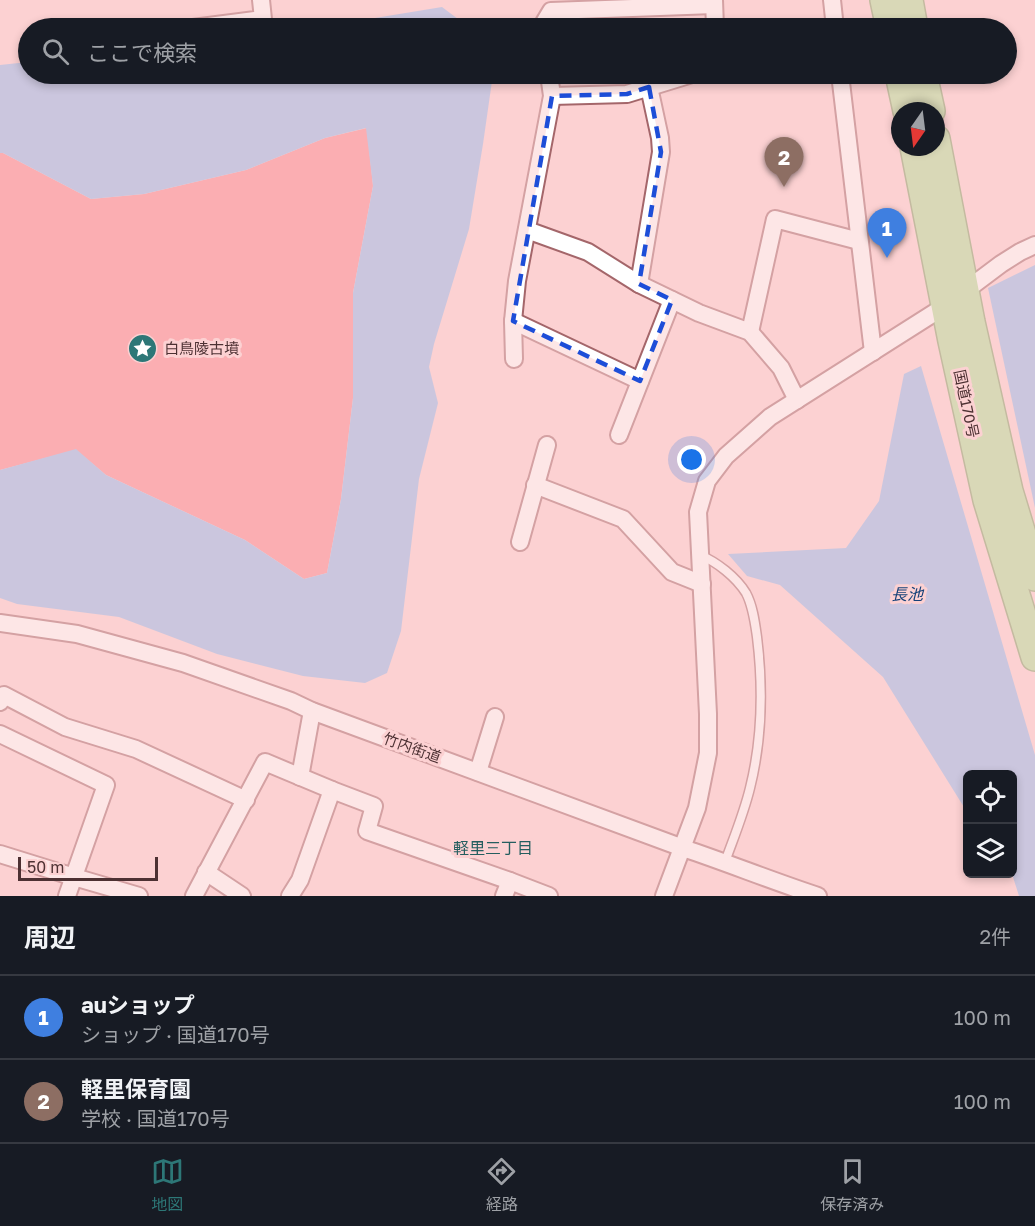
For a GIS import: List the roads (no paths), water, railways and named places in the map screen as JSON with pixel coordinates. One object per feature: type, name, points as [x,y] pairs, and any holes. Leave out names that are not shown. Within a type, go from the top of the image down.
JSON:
[{"type":"highway","points":[[884,0],[888,18]]},
{"type":"highway","points":[[909,0],[912,18]]},
{"type":"highway","points":[[901,84],[905,102]]},
{"type":"highway","points":[[925,84],[929,102]]},
{"type":"highway","name":"国道170号","points":[[916,156],[955,299]]},
{"type":"highway","name":"国道170号","points":[[938,156],[955,299],[981,422],[987,500],[1035,657]]},
{"type":"highway","name":"国道170号","points":[[981,422],[1009,491],[1035,577]]},
{"type":"street","points":[[261,0],[263,18]]},
{"type":"street","points":[[832,0],[835,18]]},
{"type":"street","points":[[546,18],[550,11],[714,2],[715,18]]},
{"type":"street","points":[[514,359],[513,321],[517,281],[552,96],[550,84]]},
{"type":"street","points":[[552,96],[627,94],[659,84]]},
{"type":"street","points":[[841,84],[873,352]]},
{"type":"street","points":[[639,284],[661,152],[649,87]]},
{"type":"street","points":[[750,332],[775,219],[859,240]]},
{"type":"street","points":[[526,230],[588,252],[639,284],[699,314],[750,332],[781,368],[797,400]]},
{"type":"street","points":[[664,896],[697,808],[708,753],[698,512],[707,481],[726,456],[770,417],[955,299],[1001,264],[1035,246]]},
{"type":"street","points":[[619,435],[672,300]]},
{"type":"street","points":[[513,321],[640,381]]},
{"type":"street","points":[[520,542],[547,445]]},
{"type":"street","points":[[535,485],[623,519],[672,572],[702,584]]},
{"type":"street","name":"竹内街道","points":[[0,623],[77,634],[183,663],[818,896]]},
{"type":"street","points":[[0,702],[4,695],[65,727],[136,749],[246,800]]},
{"type":"street","points":[[300,777],[312,711]]},
{"type":"street","points":[[478,772],[495,717]]},
{"type":"street","points":[[0,734],[106,785],[68,896]]},
{"type":"street","points":[[194,896],[215,883],[246,800],[266,762],[374,806],[368,831],[507,888],[549,896]]},
{"type":"street","points":[[290,896],[300,880],[332,790]]},
{"type":"street","points":[[0,854],[139,896]]},
{"type":"street","points":[[215,883],[242,896]]},
{"type":"lane","points":[[700,555],[708,558],[729,574],[746,593],[754,618],[759,657],[760,719],[753,771],[744,810],[725,862]]},
{"type":"water","points":[[442,7],[457,18],[375,18]]},
{"type":"water","points":[[18,63],[18,84],[492,84],[469,229],[429,367],[438,403],[419,479],[401,631],[387,673],[365,683],[303,676],[217,654],[119,617],[17,604],[0,598],[0,470],[76,449],[106,475],[245,540],[304,579],[327,573],[341,499],[353,398],[353,293],[373,186],[366,128],[325,138],[246,170],[144,194],[91,199],[0,153],[0,65]]},
{"type":"water","points":[[1035,265],[1035,508],[988,288]]},
{"type":"water","name":"長池","points":[[921,366],[1035,755],[1035,896],[1019,896],[1013,878],[1017,878],[1017,770],[963,770],[963,806],[883,677],[780,585],[747,576],[728,554],[846,548],[879,501],[904,374]]},
{"type":"place","name":"軽里保育園","points":[[784,187]]},
{"type":"place","name":"auショップ","points":[[887,258]]},
{"type":"place","name":"白鳥陵古墳","points":[[143,349]]},
{"type":"district","name":"軽里三丁目","points":[[493,848]]}]
